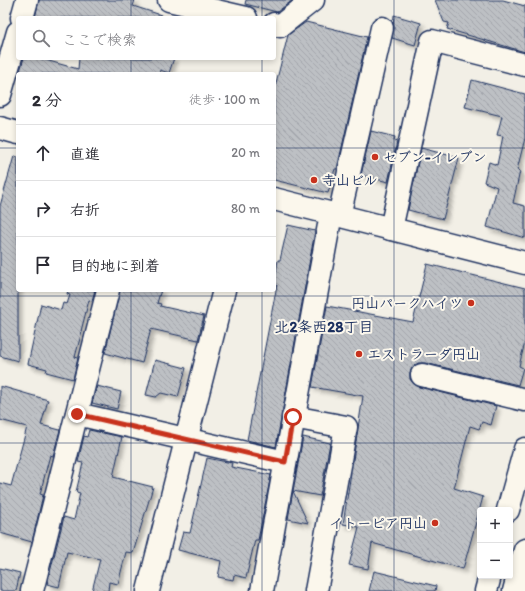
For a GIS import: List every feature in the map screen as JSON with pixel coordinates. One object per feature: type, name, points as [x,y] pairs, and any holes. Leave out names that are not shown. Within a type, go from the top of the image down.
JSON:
[{"type":"street","points":[[23,16],[27,0]]},
{"type":"street","points":[[169,0],[237,16]]},
{"type":"street","points":[[276,25],[280,26],[313,0]]},
{"type":"street","points":[[262,591],[293,417],[335,215],[382,28]]},
{"type":"street","points":[[0,95],[16,39]]},
{"type":"street","points":[[391,229],[432,41],[525,65]]},
{"type":"street","points":[[0,128],[16,132]]},
{"type":"street","points":[[276,200],[525,263]]},
{"type":"street","points":[[32,591],[108,292]]},
{"type":"street","points":[[148,591],[224,292]]},
{"type":"street","points":[[422,375],[525,400]]},
{"type":"street","points":[[77,414],[285,462]]},
{"type":"street","points":[[293,417],[346,427],[316,591]]},
{"type":"street","points":[[509,507],[525,449]]},
{"type":"street","points":[[514,591],[525,550]]},
{"type":"street","points":[[486,591],[489,579]]},
{"type":"building","points":[[39,0],[135,0],[133,6],[161,15],[161,16],[35,16]]},
{"type":"building","points":[[246,0],[293,0],[277,12],[245,4]]},
{"type":"building","points":[[435,0],[503,0],[525,6],[525,52],[447,29],[449,23],[444,22]]},
{"type":"building","points":[[394,15],[421,23],[415,45],[392,38]]},
{"type":"building","points":[[306,22],[367,37],[337,169],[335,169],[328,193],[276,180],[276,83],[288,35]]},
{"type":"building","points":[[23,60],[45,60],[78,69],[79,60],[173,60],[169,72],[160,70],[160,72],[20,72]]},
{"type":"building","points":[[472,80],[525,94],[525,138],[517,170],[520,171],[513,203],[525,206],[525,238],[487,227],[497,187],[484,182],[489,162],[497,165],[503,136],[497,135],[502,116],[465,107]]},
{"type":"building","points":[[371,131],[395,137],[394,141],[397,142],[388,182],[361,175]]},
{"type":"building","points":[[421,148],[459,158],[443,219],[408,210]]},
{"type":"building","points":[[14,156],[16,156],[16,292],[18,292],[18,361],[0,356],[0,206]]},
{"type":"building","points":[[288,225],[315,231],[276,447],[247,440],[276,292],[276,272],[278,260],[280,260]]},
{"type":"building","points":[[427,264],[525,288],[525,342],[519,366],[523,368],[518,385],[425,363],[418,363],[410,372],[410,379],[419,387],[496,406],[491,425],[482,422],[479,429],[470,426],[454,488],[483,497],[480,507],[477,507],[477,519],[463,569],[372,543],[368,569],[349,565],[359,527],[343,524],[363,396],[312,387],[327,306],[413,322]]},
{"type":"building","points":[[68,292],[94,292],[92,301],[89,300],[81,331],[75,357],[78,358],[73,379],[46,372],[47,369],[28,364],[41,304],[61,310],[63,303],[67,304],[70,295],[67,294]]},
{"type":"building","points":[[120,292],[160,292],[157,303],[161,304],[160,306],[204,316],[198,340],[151,329],[142,363],[105,353]]},
{"type":"building","points":[[155,360],[186,368],[178,397],[161,393],[156,397],[146,395]]},
{"type":"building","points":[[0,386],[48,400],[41,425],[60,430],[53,456],[50,455],[40,494],[43,495],[32,542],[0,533],[0,483],[11,486],[27,427],[0,420]]},
{"type":"building","points":[[97,386],[121,392],[117,409],[92,403]]},
{"type":"building","points":[[89,430],[122,437],[113,477],[153,487],[133,553],[126,552],[118,584],[109,582],[108,591],[92,591],[100,559],[67,552],[59,587],[47,584],[64,517],[74,520],[80,493],[76,492],[83,463],[78,462],[84,436],[87,437]]},
{"type":"building","points":[[303,437],[330,443],[320,496],[293,491]]},
{"type":"building","points":[[207,458],[232,463],[231,467],[271,475],[258,540],[255,540],[246,578],[234,575],[233,580],[218,577],[221,561],[178,550],[183,532],[190,533]]},
{"type":"building","points":[[293,491],[308,523],[288,519]]},
{"type":"building","points":[[0,568],[20,573],[16,591],[0,591]]},
{"type":"building","points":[[374,571],[436,586],[435,591],[369,591]]},
{"type":"place","name":"セブン-イレブン","points":[[375,157]]},
{"type":"place","name":"寺山ビル","points":[[314,180]]},
{"type":"place","name":"円山パークハイツ","points":[[471,303]]},
{"type":"place","name":"エストラーダ円山","points":[[359,354]]},
{"type":"place","name":"イトーピア円山","points":[[435,523]]},
{"type":"district","name":"北2条西28丁目","points":[[324,327]]},
{"type":"route","points":[[77,414],[285,462],[293,417]]}]
